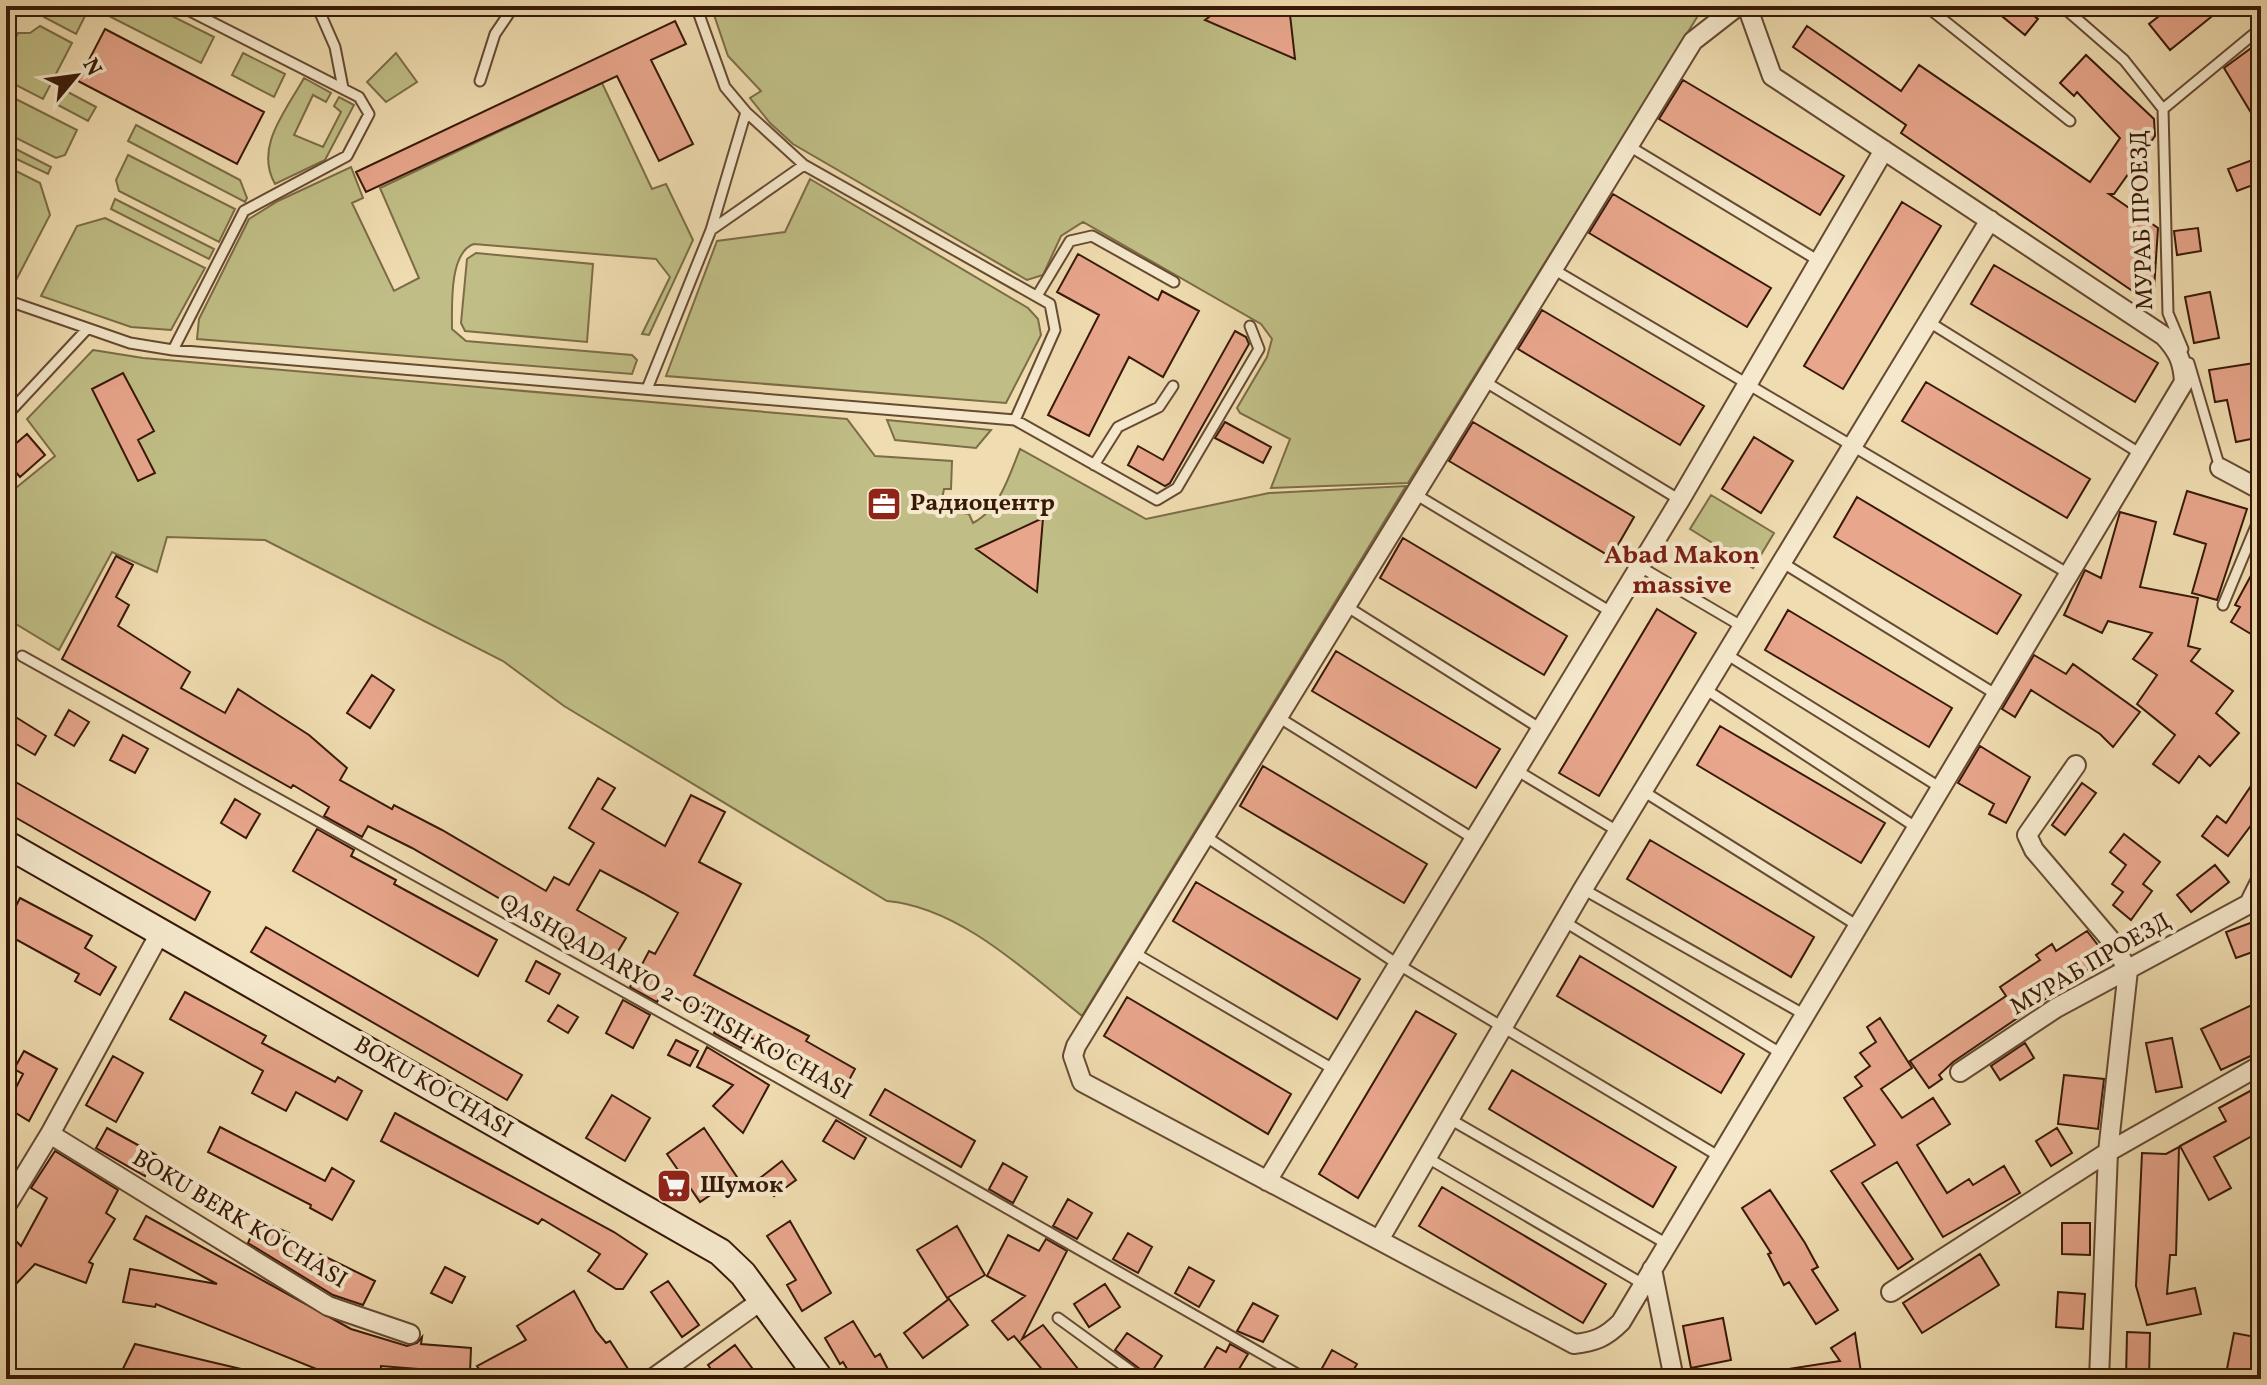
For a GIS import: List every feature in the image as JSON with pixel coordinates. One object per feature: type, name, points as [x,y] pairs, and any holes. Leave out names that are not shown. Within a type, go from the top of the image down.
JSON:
[{"type":"street","points":[[1738,6],[1693,41],[1133,952],[1073,1056],[1082,1082],[1574,1344],[1593,1342],[1608,1335],[1648,1276],[2184,382],[2183,365],[2176,349],[2164,336],[1772,76],[1747,6]]},
{"type":"street","points":[[1267,1181],[1680,500],[1884,150]]},
{"type":"street","points":[[1379,1240],[1583,889],[1990,220]]},
{"type":"street","name":"МУРАБ ПРОЕЗД","points":[[2220,468],[2261,490]]},
{"type":"street","points":[[2076,765],[2027,835],[2034,850],[2109,938],[2128,970],[2108,1152],[2099,1379]]},
{"type":"street","name":"BOKU KO'CHASI","points":[[6,844],[692,1234],[732,1262],[820,1379]]},
{"type":"street","name":"МУРАБ ПРОЕЗД","points":[[1960,1072],[2056,1008],[2255,903],[2261,880]]},
{"type":"street","points":[[8,1203],[50,1134],[160,933]]},
{"type":"street","points":[[1891,1292],[2108,1152],[2261,1065]]},
{"type":"street","name":"BOKU BERK KO'CHASI","points":[[50,1134],[328,1306],[410,1334]]},
{"type":"street","points":[[1648,1276],[1674,1379]]},
{"type":"street","points":[[652,1379],[762,1300]]},
{"type":"lane","points":[[173,350],[244,211],[347,156],[369,114],[359,97],[180,6]]},
{"type":"lane","points":[[317,6],[335,47],[343,88]]},
{"type":"lane","points":[[480,81],[495,34],[514,6]]},
{"type":"lane","points":[[696,6],[725,87],[746,112],[804,165],[1050,304],[1055,330],[1015,420]]},
{"type":"lane","points":[[1926,6],[2070,121]]},
{"type":"lane","name":"МУРАБ ПРОЕЗД","points":[[2062,6],[2124,60],[2163,109],[2168,313],[2189,362],[2220,468]]},
{"type":"lane","points":[[2163,109],[2261,26],[2253,6]]},
{"type":"lane","points":[[647,389],[711,230],[746,112]]},
{"type":"lane","points":[[1629,146],[1819,261]]},
{"type":"lane","points":[[711,230],[804,165]]},
{"type":"lane","points":[[1037,296],[1070,241],[1092,236],[1174,282]]},
{"type":"lane","points":[[1553,269],[2069,574]]},
{"type":"lane","points":[[6,300],[130,343],[173,350],[1015,420],[1157,500],[1177,488],[1259,349],[1250,326]]},
{"type":"lane","points":[[1929,322],[2141,454]]},
{"type":"lane","points":[[6,416],[87,329]]},
{"type":"lane","points":[[1484,381],[1680,500]]},
{"type":"lane","points":[[1094,465],[1118,427],[1159,407],[1173,386]]},
{"type":"lane","points":[[1415,494],[1611,612]]},
{"type":"lane","points":[[2223,605],[2261,514]]},
{"type":"lane","points":[[1783,563],[1997,695]]},
{"type":"lane","points":[[1639,566],[1743,627]]},
{"type":"lane","points":[[1346,606],[1541,729]]},
{"type":"lane","points":[[1726,654],[1941,788]]},
{"type":"lane","name":"QASHQADARYO 2-O'TISH KO'CHASI","points":[[22,656],[763,1070],[1306,1379]]},
{"type":"lane","points":[[1705,689],[1917,828]]},
{"type":"lane","points":[[1278,717],[1474,839]]},
{"type":"lane","points":[[1515,770],[1619,832]]},
{"type":"lane","points":[[1643,791],[1858,926]]},
{"type":"lane","points":[[1205,836],[1399,965],[1720,1157]]},
{"type":"lane","points":[[1583,889],[1805,1015]]},
{"type":"lane","points":[[1565,922],[1782,1054]]},
{"type":"lane","points":[[1133,952],[1333,1069]]},
{"type":"lane","points":[[1448,1118],[1667,1244]]},
{"type":"lane","points":[[1426,1157],[1648,1276]]},
{"type":"lane","points":[[1058,1318],[1142,1379]]},
{"type":"shaded area","points":[[43,6],[90,6],[76,34],[44,17]]},
{"type":"shaded area","points":[[109,6],[152,6],[214,37],[201,63],[105,14]]},
{"type":"shaded area","points":[[711,6],[1704,6],[1408,483],[1271,488],[1290,439],[1240,413],[1237,408],[1267,357],[1272,339],[1261,324],[1083,222],[1061,236],[1043,275],[1027,280],[793,144],[770,123],[750,98],[761,91],[728,56]]},
{"type":"shaded area","points":[[40,26],[72,43],[43,99],[6,80],[6,57],[18,33],[30,33]]},
{"type":"shaded area","points":[[243,53],[285,74],[274,97],[232,75]]},
{"type":"shaded area","points":[[396,53],[417,82],[386,102],[367,82]]},
{"type":"shaded area","points":[[304,78],[331,93],[326,102],[313,95],[294,135],[323,147],[341,112],[334,106],[339,97],[354,105],[325,160],[275,184],[269,170],[270,143],[281,116]]},
{"type":"shaded area","points":[[602,83],[652,189],[666,184],[693,240],[649,335],[642,334],[670,277],[656,259],[474,244],[460,257],[456,268],[452,329],[466,341],[632,355],[637,360],[632,374],[197,339],[199,319],[249,219],[278,201],[351,167],[363,198],[352,203],[394,291],[419,278],[380,188]]},
{"type":"shaded area","points":[[66,91],[96,107],[88,121],[58,105]]},
{"type":"shaded area","points":[[6,94],[77,130],[65,155],[56,158],[6,133]]},
{"type":"shaded area","points":[[136,125],[240,180],[247,198],[245,202],[128,141]]},
{"type":"shaded area","points":[[6,144],[51,167],[48,174],[6,154]]},
{"type":"shaded area","points":[[128,155],[235,209],[219,242],[119,191],[116,180]]},
{"type":"shaded area","points":[[6,166],[40,183],[50,215],[13,286],[6,284]]},
{"type":"shaded area","points":[[810,179],[1028,308],[1038,319],[1041,335],[1006,403],[666,376],[717,241],[785,232]]},
{"type":"shaded area","points":[[115,199],[214,249],[209,259],[111,209]]},
{"type":"shaded area","points":[[105,218],[205,268],[171,330],[131,327],[41,296],[77,226]]},
{"type":"shaded area","points":[[476,253],[593,264],[587,342],[465,331],[461,323],[467,259]]},
{"type":"shaded area","points":[[93,350],[143,358],[847,419],[875,456],[952,461],[951,489],[944,489],[940,509],[969,514],[973,523],[997,501],[1020,449],[1146,519],[1269,493],[1406,486],[1082,1016],[1015,962],[966,928],[914,906],[887,901],[564,706],[503,661],[265,540],[167,537],[157,572],[112,552],[59,650],[6,618],[6,496],[55,456],[27,419]]},
{"type":"shaded area","points":[[887,420],[991,430],[976,448],[895,440]]},
{"type":"shaded area","points":[[1711,495],[1774,533],[1753,568],[1690,529]]},
{"type":"building","points":[[1224,6],[1289,6],[1295,59],[1205,20]]},
{"type":"building","points":[[2012,6],[2022,6],[2038,19],[2025,35],[2003,17]]},
{"type":"building","points":[[2172,6],[2202,6],[2211,17],[2170,50],[2149,24]]},
{"type":"building","points":[[675,21],[686,44],[651,60],[693,144],[659,161],[617,76],[366,192],[356,172]]},
{"type":"building","points":[[1807,26],[1901,91],[1919,65],[2090,182],[2120,138],[2077,92],[2074,96],[2060,83],[2086,55],[2154,119],[2155,136],[2114,194],[2109,194],[2158,228],[2153,305],[1901,133],[1906,125],[1793,47]]},
{"type":"building","points":[[105,29],[264,112],[237,164],[78,81]]},
{"type":"building","points":[[2254,46],[2261,57],[2261,104],[2250,111],[2224,68]]},
{"type":"building","points":[[1683,80],[1844,176],[1820,215],[1659,119]]},
{"type":"building","points":[[2255,159],[2261,182],[2237,191],[2228,169]]},
{"type":"building","points":[[1613,194],[1771,288],[1747,327],[1589,233]]},
{"type":"building","points":[[1902,202],[1941,226],[1843,389],[1804,366]]},
{"type":"building","points":[[2198,228],[2201,251],[2177,255],[2174,231]]},
{"type":"building","points":[[1078,254],[1158,300],[1162,291],[1199,311],[1163,377],[1129,357],[1089,436],[1048,415],[1099,315],[1057,292]]},
{"type":"building","points":[[1994,265],[2158,363],[2135,402],[1971,304]]},
{"type":"building","points":[[2210,292],[2219,338],[2194,343],[2185,297]]},
{"type":"building","points":[[1542,310],[1704,406],[1680,445],[1518,349]]},
{"type":"building","points":[[1235,331],[1246,337],[1249,344],[1170,483],[1165,486],[1128,465],[1138,446],[1163,460]]},
{"type":"building","points":[[2261,362],[2261,437],[2236,442],[2227,400],[2215,402],[2209,370]]},
{"type":"building","points":[[123,373],[154,431],[138,440],[155,473],[138,481],[92,389]]},
{"type":"building","points":[[1926,382],[2090,479],[2067,518],[1902,421]]},
{"type":"building","points":[[1225,422],[1271,447],[1263,463],[1215,438]]},
{"type":"building","points":[[1473,422],[1634,517],[1611,557],[1449,461]]},
{"type":"building","points":[[27,434],[45,455],[20,477],[6,461],[6,452]]},
{"type":"building","points":[[1754,437],[1793,461],[1761,513],[1722,489]]},
{"type":"building","points":[[2187,491],[2247,509],[2217,600],[2192,593],[2206,544],[2174,534]]},
{"type":"building","points":[[1857,497],[2021,595],[1997,634],[1834,537]]},
{"type":"building","points":[[2120,512],[2156,522],[2140,587],[2198,598],[2188,646],[2200,649],[2191,661],[2233,691],[2216,713],[2239,733],[2210,766],[2199,756],[2179,783],[2153,764],[2175,735],[2137,704],[2157,675],[2133,659],[2152,633],[2108,621],[2102,633],[2064,615],[2085,570],[2101,578]]},
{"type":"building","points":[[1043,518],[1037,592],[976,549]]},
{"type":"building","points":[[1403,538],[1567,636],[1544,675],[1380,578]]},
{"type":"building","points":[[116,556],[133,565],[116,597],[129,605],[118,626],[190,672],[181,688],[225,713],[238,689],[309,735],[347,768],[340,780],[392,809],[394,805],[442,830],[546,891],[554,877],[569,885],[594,843],[569,828],[598,778],[615,788],[602,809],[665,846],[691,795],[725,812],[699,862],[741,884],[694,975],[809,1036],[806,1041],[855,1069],[841,1095],[817,1082],[820,1076],[758,1041],[747,1036],[741,1048],[714,1033],[720,1022],[678,999],[677,1002],[661,994],[657,1002],[630,987],[649,951],[655,954],[678,913],[643,893],[600,870],[577,910],[626,938],[611,963],[412,848],[368,826],[362,837],[324,816],[329,807],[293,785],[291,788],[62,659]]},
{"type":"building","points":[[2261,557],[2261,640],[2231,622],[2240,607],[2235,605]]},
{"type":"building","points":[[1657,609],[1696,633],[1599,796],[1559,773]]},
{"type":"building","points":[[1788,610],[1952,708],[1929,747],[1765,650]]},
{"type":"building","points":[[1336,651],[1500,749],[1476,788],[1312,691]]},
{"type":"building","points":[[2034,655],[2066,674],[2073,664],[2140,712],[2113,747],[2100,734],[2031,690],[2015,717],[2002,709]]},
{"type":"building","points":[[372,675],[394,690],[370,728],[347,713]]},
{"type":"building","points":[[69,710],[89,722],[74,746],[55,735]]},
{"type":"building","points":[[6,711],[46,736],[35,755],[6,738]]},
{"type":"building","points":[[1720,726],[1885,823],[1861,863],[1697,765]]},
{"type":"building","points":[[123,735],[148,749],[135,773],[110,760]]},
{"type":"building","points":[[1980,746],[2030,777],[2006,823],[1989,814],[1994,804],[1958,783]]},
{"type":"building","points":[[1263,766],[1427,864],[1404,903],[1240,806]]},
{"type":"building","points":[[2261,771],[2261,812],[2228,856],[2202,836],[2217,816],[2226,823]]},
{"type":"building","points":[[12,780],[210,892],[195,920],[6,812],[6,790]]},
{"type":"building","points":[[2082,783],[2096,793],[2065,835],[2052,825]]},
{"type":"building","points":[[235,799],[260,814],[246,838],[221,823]]},
{"type":"building","points":[[317,829],[354,850],[351,856],[396,880],[394,884],[497,940],[478,976],[293,871]]},
{"type":"building","points":[[2124,834],[2160,862],[2143,884],[2152,891],[2131,920],[2113,905],[2123,892],[2112,884],[2126,865],[2110,852]]},
{"type":"building","points":[[1650,840],[1814,937],[1791,977],[1627,879]]},
{"type":"building","points":[[2215,865],[2229,882],[2191,912],[2177,895]]},
{"type":"building","points":[[1196,882],[1360,979],[1337,1019],[1173,921]]},
{"type":"building","points":[[20,898],[92,936],[85,948],[116,967],[100,995],[75,981],[79,974],[6,934],[6,925]]},
{"type":"building","points":[[2261,919],[2261,949],[2236,958],[2226,932]]},
{"type":"building","points":[[266,927],[522,1075],[507,1100],[251,952]]},
{"type":"building","points":[[2087,931],[2107,957],[1953,1062],[1939,1075],[1942,1079],[1929,1088],[1910,1061],[2006,996],[2000,987],[2040,960],[2036,955],[2052,944],[2056,951]]},
{"type":"building","points":[[1580,956],[1744,1054],[1721,1093],[1557,996]]},
{"type":"building","points":[[536,961],[560,974],[549,994],[526,981]]},
{"type":"building","points":[[185,992],[266,1036],[262,1043],[335,1082],[338,1077],[362,1091],[347,1120],[296,1092],[286,1111],[252,1093],[263,1071],[170,1019]]},
{"type":"building","points":[[1127,997],[1291,1094],[1268,1134],[1104,1036]]},
{"type":"building","points":[[623,1000],[650,1015],[633,1048],[606,1033]]},
{"type":"building","points":[[2256,1003],[2261,1014],[2261,1051],[2221,1070],[2201,1029]]},
{"type":"building","points":[[558,1005],[578,1017],[568,1033],[548,1021]]},
{"type":"building","points":[[1416,1011],[1456,1034],[1358,1198],[1319,1174]]},
{"type":"building","points":[[1880,1018],[1912,1068],[1881,1089],[1902,1118],[1933,1098],[1950,1124],[1917,1145],[1947,1193],[1969,1179],[1973,1185],[2004,1166],[2020,1193],[1943,1237],[1897,1162],[1862,1183],[1913,1259],[1898,1269],[1831,1171],[1875,1145],[1844,1098],[1862,1086],[1855,1077],[1870,1066],[1860,1053],[1876,1042],[1867,1027]]},
{"type":"building","points":[[2172,1038],[2182,1087],[2156,1092],[2146,1043]]},
{"type":"building","points":[[676,1040],[698,1051],[690,1066],[668,1055]]},
{"type":"building","points":[[2025,1043],[2034,1058],[2000,1080],[1991,1066]]},
{"type":"building","points":[[707,1047],[769,1085],[743,1133],[713,1106],[733,1085],[697,1067]]},
{"type":"building","points":[[24,1051],[57,1069],[29,1121],[6,1107],[23,1074],[14,1069]]},
{"type":"building","points":[[113,1056],[143,1073],[116,1122],[86,1105]]},
{"type":"building","points":[[1512,1070],[1676,1167],[1653,1207],[1489,1109]]},
{"type":"building","points":[[2064,1075],[2104,1079],[2098,1129],[2058,1124]]},
{"type":"building","points":[[2261,1085],[2261,1131],[2214,1157],[2231,1188],[2209,1200],[2180,1146],[2226,1121],[2219,1108]]},
{"type":"building","points":[[885,1089],[975,1141],[961,1167],[870,1115]]},
{"type":"building","points":[[612,1095],[650,1118],[625,1161],[586,1138]]},
{"type":"building","points":[[395,1113],[614,1232],[647,1254],[623,1289],[616,1289],[588,1271],[600,1254],[542,1219],[538,1224],[381,1141]]},
{"type":"building","points":[[836,1120],[866,1138],[854,1159],[823,1141]]},
{"type":"building","points":[[220,1127],[325,1181],[332,1168],[354,1181],[332,1220],[310,1208],[311,1205],[208,1152]]},
{"type":"building","points":[[107,1128],[156,1155],[145,1176],[96,1148]]},
{"type":"building","points":[[704,1128],[737,1177],[700,1202],[667,1154]]},
{"type":"building","points":[[2057,1128],[2072,1153],[2051,1166],[2036,1141]]},
{"type":"building","points":[[2179,1147],[2176,1255],[2170,1255],[2167,1294],[2195,1288],[2201,1314],[2147,1325],[2136,1286],[2142,1153],[2166,1154]]},
{"type":"building","points":[[55,1151],[118,1190],[106,1213],[115,1219],[89,1262],[93,1264],[86,1283],[35,1264],[15,1285],[6,1275],[6,1247],[14,1239],[21,1246],[47,1198],[31,1188]]},
{"type":"building","points":[[782,1161],[796,1180],[774,1196],[760,1178]]},
{"type":"building","points":[[1003,1163],[1027,1177],[1013,1203],[989,1189]]},
{"type":"building","points":[[1442,1187],[1606,1284],[1583,1323],[1419,1226]]},
{"type":"building","points":[[1770,1190],[1805,1243],[1818,1267],[1812,1270],[1838,1310],[1816,1324],[1789,1282],[1784,1285],[1768,1254],[1771,1253],[1742,1208]]},
{"type":"building","points":[[1068,1199],[1092,1213],[1077,1239],[1053,1226]]},
{"type":"building","points":[[146,1216],[351,1329],[407,1346],[417,1343],[422,1337],[421,1344],[471,1348],[470,1373],[381,1366],[380,1375],[346,1372],[345,1379],[341,1379],[156,1304],[155,1307],[123,1302],[130,1269],[217,1284],[134,1239]]},
{"type":"building","points":[[258,1220],[289,1233],[287,1238],[375,1281],[363,1305],[333,1295],[248,1243]]},
{"type":"building","points":[[790,1221],[831,1293],[802,1311],[787,1285],[796,1280],[767,1236]]},
{"type":"building","points":[[2062,1223],[2090,1223],[2090,1255],[2062,1254]]},
{"type":"building","points":[[957,1226],[985,1275],[947,1298],[917,1250]]},
{"type":"building","points":[[1128,1233],[1152,1247],[1138,1273],[1113,1259]]},
{"type":"building","points":[[1008,1235],[1039,1251],[1046,1239],[1067,1251],[1022,1339],[1043,1325],[1086,1379],[1050,1379],[1014,1336],[1008,1340],[992,1321],[1025,1296],[987,1276]]},
{"type":"building","points":[[1980,1254],[1999,1285],[1922,1333],[1903,1303]]},
{"type":"building","points":[[445,1267],[465,1277],[452,1303],[431,1293]]},
{"type":"building","points":[[1189,1267],[1214,1281],[1199,1307],[1175,1293]]},
{"type":"building","points":[[668,1281],[699,1325],[682,1337],[651,1292]]},
{"type":"building","points":[[1105,1284],[1120,1307],[1089,1327],[1074,1304]]},
{"type":"building","points":[[574,1291],[596,1331],[606,1343],[610,1341],[630,1372],[619,1379],[486,1379],[477,1366],[526,1340],[517,1326]]},
{"type":"building","points":[[2058,1292],[2085,1294],[2083,1329],[2056,1327]]},
{"type":"building","points":[[949,1299],[968,1325],[923,1358],[904,1333]]},
{"type":"building","points":[[1253,1303],[1278,1316],[1263,1342],[1237,1331]]},
{"type":"building","points":[[1723,1318],[1731,1360],[1691,1368],[1683,1326]]},
{"type":"building","points":[[853,1321],[875,1357],[880,1354],[893,1379],[853,1379],[843,1362],[840,1364],[825,1338]]},
{"type":"building","points":[[2127,1332],[2150,1333],[2149,1379],[2126,1379]]},
{"type":"building","points":[[1127,1333],[1162,1356],[1149,1376],[1115,1350]]},
{"type":"building","points":[[1855,1333],[1862,1379],[1788,1379],[1788,1369],[1840,1361],[1831,1348]]},
{"type":"building","points":[[2234,1333],[2261,1338],[2260,1379],[2225,1379]]},
{"type":"building","points":[[135,1344],[254,1372],[253,1379],[118,1379]]},
{"type":"building","points":[[1230,1344],[1248,1354],[1233,1379],[1213,1379],[1202,1372],[1217,1347],[1226,1352]]},
{"type":"building","points":[[735,1345],[755,1372],[745,1379],[718,1379],[708,1365]]},
{"type":"building","points":[[1332,1350],[1357,1364],[1348,1379],[1316,1379]]},
{"type":"place","name":"Радиоцентр","points":[[884,504]]},
{"type":"place","name":"Шумок","points":[[674,1186]]},
{"type":"district","name":"Abad Makon massive","points":[[1682,571]]}]
